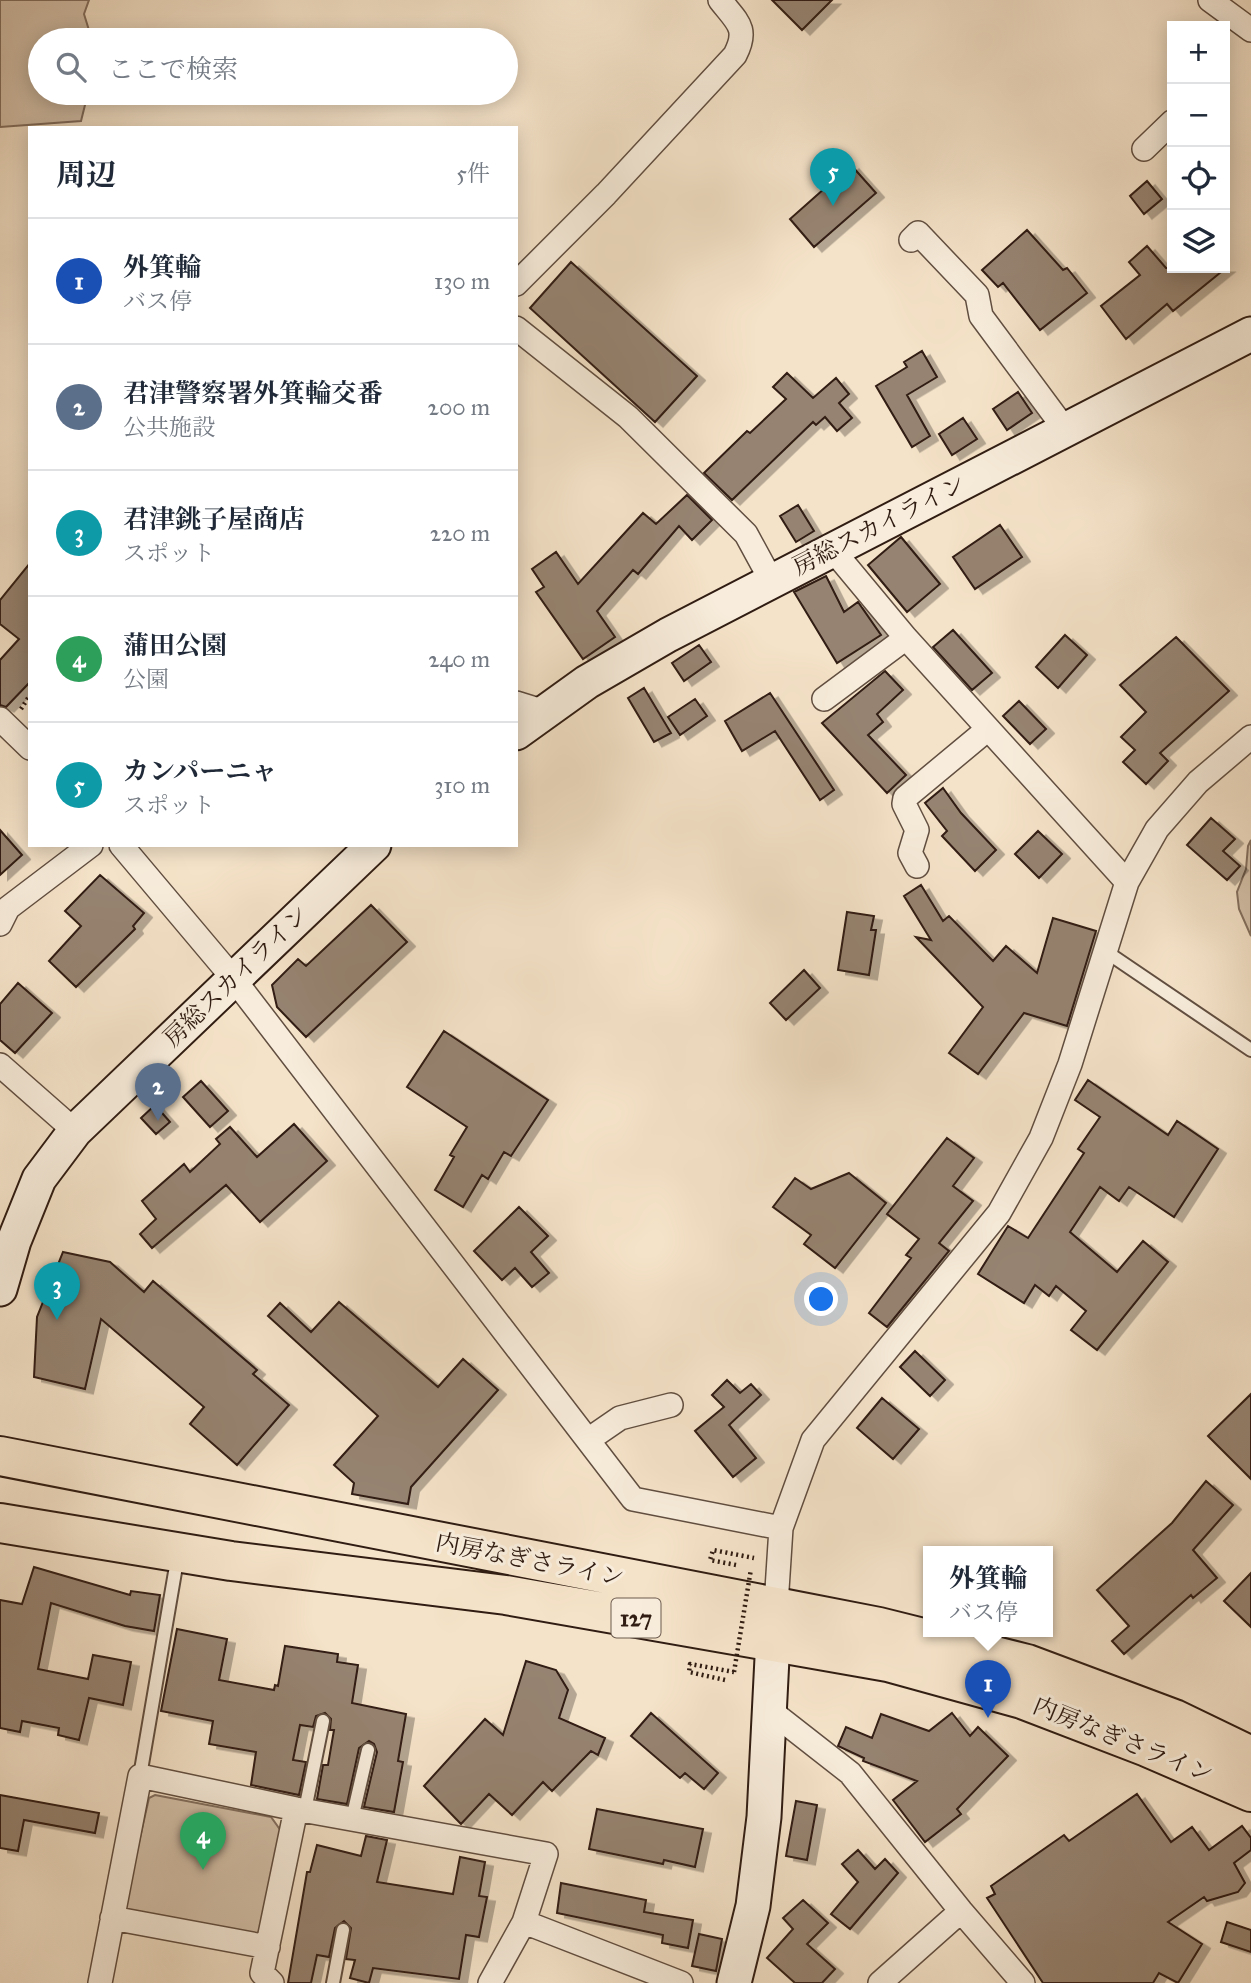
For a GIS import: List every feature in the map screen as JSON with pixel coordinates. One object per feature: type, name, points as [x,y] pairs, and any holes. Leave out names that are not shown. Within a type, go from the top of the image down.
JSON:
[{"type":"highway","name":"内房なぎさライン","points":[[0,1456],[510,1557],[774,1623],[888,1662],[1022,1699],[1147,1747],[1251,1792]]},
{"type":"highway","name":"内房なぎさライン","points":[[0,1523],[231,1560],[506,1595],[774,1623],[1027,1664],[1174,1719],[1251,1756]]},
{"type":"main road","name":"房総スカイライン","points":[[518,730],[531,708],[599,676],[832,548],[1251,334]]},
{"type":"main road","name":"房総スカイライン","points":[[0,1289],[13,1241],[39,1179],[75,1131],[372,847]]},
{"type":"main road","points":[[734,1983],[753,1906],[764,1817],[772,1712],[774,1623]]},
{"type":"street","points":[[518,282],[606,194],[734,55],[742,42],[742,29],[720,0]]},
{"type":"street","points":[[1213,11],[1251,30]]},
{"type":"street","points":[[1144,149],[1167,127]]},
{"type":"street","points":[[911,240],[918,233],[977,295],[981,316],[1065,428]]},
{"type":"street","points":[[518,330],[638,427],[746,534],[771,580]]},
{"type":"street","points":[[832,548],[906,638],[1127,882]]},
{"type":"street","points":[[824,699],[906,638]]},
{"type":"street","points":[[0,719],[28,746]]},
{"type":"street","points":[[917,866],[910,853],[917,830],[904,804],[905,798],[988,729]]},
{"type":"street","points":[[774,1623],[782,1528],[813,1440],[1005,1202],[1041,1138],[1127,882],[1157,829],[1198,782],[1251,737]]},
{"type":"street","points":[[3,910],[89,847]]},
{"type":"street","points":[[123,847],[233,978],[634,1499],[782,1528]]},
{"type":"street","points":[[0,1065],[75,1131]]},
{"type":"street","points":[[588,1440],[620,1418],[671,1405]]},
{"type":"street","points":[[772,1712],[850,1773],[1023,1983]]},
{"type":"street","points":[[100,1983],[140,1776],[300,1810],[546,1854],[524,1922],[490,1983]]},
{"type":"street","points":[[272,1983],[262,1973],[300,1810]]},
{"type":"street","points":[[880,1983],[961,1911]]},
{"type":"street","points":[[112,1918],[268,1947]]},
{"type":"street","points":[[524,1922],[681,1983]]},
{"type":"lane","points":[[1105,951],[1251,1050]]},
{"type":"lane","points":[[140,1776],[175,1572]]},
{"type":"lane","points":[[300,1810],[323,1721]]},
{"type":"lane","points":[[352,1819],[368,1750]]},
{"type":"lane","points":[[333,1983],[343,1930]]},
{"type":"path","points":[[726,1680],[689,1672],[690,1664],[734,1672],[751,1569],[710,1560],[713,1550],[754,1558]]},
{"type":"shaded area","points":[[0,0],[89,0],[84,14],[88,28],[28,28],[28,105],[85,105],[81,121],[0,127]]},
{"type":"shaded area","points":[[1251,840],[1251,936],[1239,909],[1237,892],[1246,869]]},
{"type":"shaded area","points":[[155,1795],[271,1817],[281,1831],[260,1936],[124,1909],[149,1798]]},
{"type":"building","points":[[772,0],[832,0],[802,30]]},
{"type":"building","points":[[851,165],[876,193],[814,247],[790,219]]},
{"type":"building","points":[[1147,181],[1162,199],[1144,214],[1130,196]]},
{"type":"building","points":[[1027,230],[1063,270],[1067,268],[1087,293],[1040,330],[1003,283],[998,287],[982,270]]},
{"type":"building","points":[[1147,246],[1167,268],[1167,273],[1220,273],[1173,311],[1167,304],[1126,339],[1101,306],[1140,275],[1129,262]]},
{"type":"building","points":[[571,262],[697,376],[655,422],[530,308]]},
{"type":"building","points":[[922,351],[937,377],[907,395],[930,436],[912,447],[876,386],[907,367],[904,362]]},
{"type":"building","points":[[787,373],[813,398],[836,378],[849,394],[839,403],[852,418],[837,431],[825,417],[816,425],[813,422],[732,500],[704,473],[747,431],[750,433],[786,399],[773,387]]},
{"type":"building","points":[[1018,392],[1032,413],[1007,430],[993,409]]},
{"type":"building","points":[[963,418],[977,439],[952,455],[939,434]]},
{"type":"building","points":[[687,495],[712,520],[692,540],[679,526],[638,574],[633,570],[597,611],[615,637],[583,659],[536,592],[544,587],[532,569],[556,552],[578,584],[643,513],[656,524]]},
{"type":"building","points":[[798,505],[814,531],[796,542],[780,516]]},
{"type":"building","points":[[1000,525],[1022,557],[975,589],[953,557]]},
{"type":"building","points":[[901,537],[940,584],[907,612],[868,565]]},
{"type":"building","points":[[28,565],[28,684],[6,707],[0,705],[0,660],[19,639],[0,624],[0,600]]},
{"type":"building","points":[[826,576],[844,612],[858,602],[881,635],[837,663],[794,592]]},
{"type":"building","points":[[953,630],[992,673],[972,690],[933,647]]},
{"type":"building","points":[[1065,635],[1087,655],[1058,688],[1036,667]]},
{"type":"building","points":[[1176,637],[1229,691],[1160,753],[1168,761],[1146,784],[1123,762],[1135,750],[1121,737],[1146,712],[1120,685]]},
{"type":"building","points":[[699,645],[711,662],[684,681],[672,663]]},
{"type":"building","points":[[885,671],[903,690],[877,714],[883,722],[868,735],[906,775],[887,793],[822,723]]},
{"type":"building","points":[[644,688],[671,733],[654,742],[628,698]]},
{"type":"building","points":[[770,693],[834,790],[820,800],[775,731],[742,751],[725,721]]},
{"type":"building","points":[[695,699],[707,716],[680,735],[668,717]]},
{"type":"building","points":[[1019,701],[1046,729],[1030,744],[1003,716]]},
{"type":"building","points":[[943,788],[961,813],[996,850],[975,871],[942,836],[947,831],[925,803]]},
{"type":"building","points":[[1211,818],[1235,839],[1223,851],[1240,866],[1227,880],[1187,845]]},
{"type":"building","points":[[0,830],[22,855],[0,875]]},
{"type":"building","points":[[1038,831],[1062,854],[1039,878],[1015,854]]},
{"type":"building","points":[[100,875],[144,913],[133,926],[135,929],[76,987],[49,961],[81,926],[65,911]]},
{"type":"building","points":[[921,885],[943,921],[949,916],[993,961],[1006,946],[1037,973],[1053,918],[1096,931],[1067,1026],[1024,1013],[978,1074],[949,1053],[983,1007],[916,937],[931,940],[904,896]]},
{"type":"building","points":[[371,905],[407,942],[306,1037],[277,1007],[272,985],[298,959],[306,966]]},
{"type":"building","points":[[847,912],[874,916],[871,930],[876,930],[869,975],[838,970]]},
{"type":"building","points":[[804,970],[820,988],[786,1020],[770,1003]]},
{"type":"building","points":[[18,983],[52,1013],[15,1053],[0,1040],[0,1004]]},
{"type":"building","points":[[444,1031],[548,1100],[511,1156],[504,1152],[488,1179],[482,1175],[463,1207],[435,1190],[454,1157],[450,1155],[467,1127],[407,1087]]},
{"type":"building","points":[[1088,1080],[1168,1135],[1177,1121],[1218,1149],[1174,1217],[1129,1187],[1119,1201],[1100,1187],[1070,1232],[1117,1272],[1143,1241],[1168,1262],[1097,1350],[1071,1330],[1086,1311],[1056,1286],[1049,1296],[1035,1285],[1024,1303],[978,1274],[1008,1226],[1028,1238],[1084,1153],[1078,1149],[1100,1117],[1075,1100]]},
{"type":"building","points":[[201,1081],[228,1111],[210,1127],[183,1097]]},
{"type":"building","points":[[155,1105],[170,1122],[156,1134],[141,1118]]},
{"type":"building","points":[[294,1124],[327,1161],[260,1222],[226,1185],[152,1248],[140,1234],[156,1219],[142,1201],[184,1164],[190,1172],[220,1144],[216,1139],[230,1127],[257,1157]]},
{"type":"building","points":[[947,1138],[974,1158],[953,1186],[973,1201],[939,1243],[949,1251],[887,1327],[869,1313],[911,1258],[906,1255],[919,1239],[887,1214]]},
{"type":"building","points":[[849,1173],[886,1203],[835,1268],[804,1244],[811,1235],[773,1207],[795,1178],[811,1189]]},
{"type":"building","points":[[519,1207],[548,1236],[531,1252],[549,1273],[532,1287],[515,1268],[502,1280],[474,1251]]},
{"type":"building","points":[[63,1252],[110,1262],[144,1292],[153,1281],[257,1370],[253,1374],[289,1405],[237,1465],[190,1424],[204,1407],[101,1319],[85,1389],[34,1377],[37,1317]]},
{"type":"building","points":[[339,1302],[438,1387],[463,1359],[498,1390],[411,1487],[408,1504],[352,1494],[354,1483],[334,1465],[378,1416],[268,1316],[280,1303],[311,1332]]},
{"type":"building","points":[[915,1351],[945,1380],[930,1396],[900,1367]]},
{"type":"building","points":[[727,1380],[740,1393],[751,1384],[761,1395],[729,1425],[756,1458],[733,1477],[695,1431],[724,1407],[712,1395]]},
{"type":"building","points":[[1251,1394],[1251,1479],[1208,1436]]},
{"type":"building","points":[[882,1398],[919,1429],[893,1459],[857,1428]]},
{"type":"building","points":[[1206,1481],[1233,1505],[1193,1550],[1217,1578],[1193,1598],[1191,1595],[1124,1654],[1112,1641],[1129,1626],[1097,1590],[1172,1523]]},
{"type":"building","points":[[34,1567],[130,1595],[131,1591],[160,1595],[154,1631],[125,1626],[51,1603],[38,1669],[88,1679],[93,1655],[131,1662],[123,1705],[89,1698],[79,1740],[58,1735],[59,1728],[22,1721],[20,1732],[0,1728],[0,1600],[22,1604]]},
{"type":"building","points":[[1251,1573],[1251,1627],[1224,1601]]},
{"type":"building","points":[[177,1629],[227,1639],[219,1680],[274,1690],[275,1685],[278,1686],[285,1646],[338,1654],[337,1662],[358,1665],[352,1703],[406,1714],[398,1761],[403,1762],[394,1812],[364,1807],[377,1752],[374,1744],[369,1741],[359,1748],[347,1804],[317,1799],[323,1765],[328,1765],[334,1730],[330,1730],[331,1719],[325,1713],[316,1716],[313,1727],[300,1725],[293,1760],[306,1762],[299,1795],[251,1785],[256,1752],[209,1744],[213,1721],[161,1711]]},
{"type":"building","points":[[526,1661],[556,1670],[568,1690],[559,1718],[605,1738],[598,1755],[591,1751],[552,1791],[543,1782],[512,1815],[489,1794],[461,1824],[424,1786],[485,1719],[503,1735]]},
{"type":"building","points":[[651,1713],[718,1773],[704,1789],[685,1773],[680,1778],[631,1736]]},
{"type":"building","points":[[952,1713],[970,1736],[978,1727],[1008,1756],[957,1809],[961,1814],[925,1842],[893,1800],[917,1781],[863,1761],[864,1758],[838,1746],[846,1727],[872,1738],[881,1714],[929,1731]]},
{"type":"building","points":[[1137,1794],[1171,1842],[1192,1827],[1209,1850],[1242,1826],[1251,1838],[1251,1850],[1234,1863],[1245,1883],[1238,1892],[1207,1901],[1204,1897],[1168,1922],[1202,1944],[1178,1983],[1159,1973],[1153,1983],[1043,1983],[987,1898],[995,1894],[991,1886],[1064,1835],[1069,1841]]},
{"type":"building","points":[[0,1795],[99,1813],[95,1833],[24,1820],[18,1851],[0,1848]]},
{"type":"building","points":[[796,1801],[817,1805],[807,1860],[786,1856]]},
{"type":"building","points":[[597,1809],[703,1829],[695,1867],[664,1860],[663,1864],[589,1849]]},
{"type":"building","points":[[366,1836],[387,1840],[377,1882],[453,1894],[460,1857],[485,1862],[479,1896],[487,1897],[479,1937],[466,1935],[459,1979],[373,1968],[369,1983],[350,1978],[355,1960],[346,1959],[351,1928],[344,1921],[335,1928],[329,1957],[317,1955],[311,1983],[288,1983],[307,1872],[310,1872],[317,1845],[361,1856]]},
{"type":"building","points":[[858,1850],[875,1869],[885,1859],[898,1873],[850,1929],[831,1914],[858,1882],[842,1864]]},
{"type":"building","points":[[561,1883],[646,1900],[644,1912],[693,1920],[688,1948],[662,1943],[663,1935],[557,1913]]},
{"type":"building","points":[[803,1900],[828,1923],[807,1944],[835,1969],[822,1983],[795,1983],[767,1958],[793,1929],[783,1918]]},
{"type":"building","points":[[1227,1922],[1251,1930],[1251,1952],[1221,1942]]},
{"type":"building","points":[[699,1934],[722,1939],[716,1971],[692,1966]]},
{"type":"place","name":"カンパーニャ","points":[[833,206]]},
{"type":"place","name":"君津警察署外箕輪交番","points":[[158,1121]]},
{"type":"place","name":"君津銚子屋商店","points":[[57,1320]]},
{"type":"place","name":"外箕輪","points":[[988,1718]]},
{"type":"place","name":"蒲田公園","points":[[203,1870]]}]
